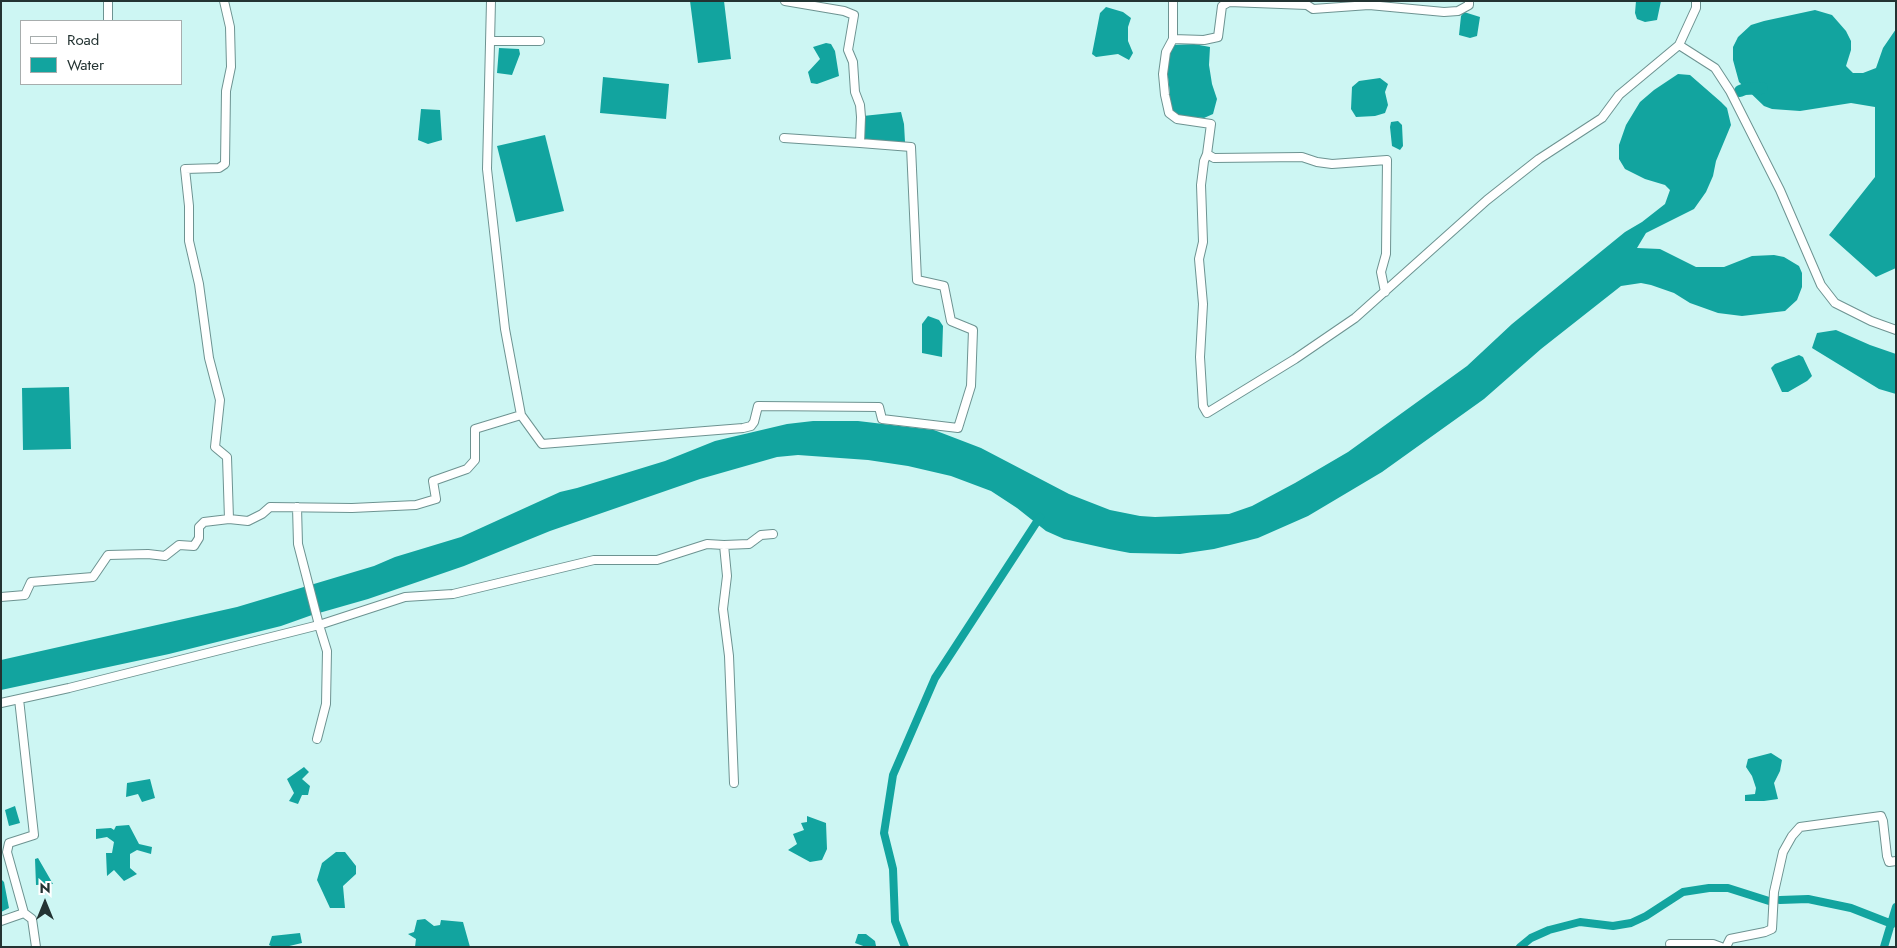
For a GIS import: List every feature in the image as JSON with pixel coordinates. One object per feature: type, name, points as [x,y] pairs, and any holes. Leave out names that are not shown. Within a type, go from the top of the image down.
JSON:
[{"type":"street","points":[[108,1],[108,20]]},
{"type":"street","points":[[224,1],[230,27],[231,67],[226,91],[225,164],[219,168],[185,169],[189,241],[199,284],[209,358],[220,400],[215,448],[227,457],[229,518]]},
{"type":"street","points":[[491,1],[487,169],[505,328],[522,416],[542,444],[743,428],[751,426],[754,422],[758,406],[879,407],[882,419],[958,428],[971,386],[973,330],[951,322],[944,286],[917,280],[911,147],[784,138]]},
{"type":"street","points":[[785,1],[844,11],[854,15],[848,50],[853,62],[855,92],[860,111],[860,143]]},
{"type":"street","points":[[1173,1],[1173,39],[1166,52],[1164,74],[1165,95],[1169,113],[1176,119],[1211,124],[1201,185],[1203,242],[1199,259],[1203,304],[1200,356],[1204,406],[1207,413],[1294,359],[1355,318],[1487,200],[1539,159],[1602,118],[1619,95],[1679,45],[1696,8],[1696,1]]},
{"type":"street","points":[[1173,39],[1204,40],[1218,37],[1222,6],[1229,2],[1307,5],[1313,9],[1369,5],[1444,12],[1458,10],[1469,5],[1469,1]]},
{"type":"street","points":[[490,41],[540,41]]},
{"type":"street","points":[[1679,45],[1715,68],[1730,91],[1780,190],[1820,285],[1835,302],[1871,322],[1896,330]]},
{"type":"street","points":[[1207,154],[1214,158],[1302,157],[1332,164],[1387,160],[1386,254],[1381,272],[1385,292]]},
{"type":"street","points":[[1,597],[25,595],[31,582],[94,576],[108,556],[148,554],[165,556],[179,545],[194,546],[199,538],[199,527],[204,522],[229,518],[248,521],[262,514],[270,506],[352,508],[416,505],[436,499],[433,481],[468,469],[476,460],[476,429],[522,416]]},
{"type":"street","points":[[298,507],[298,544],[327,651],[326,704],[317,739]]},
{"type":"street","points":[[1,703],[318,622],[405,597],[453,594],[594,560],[656,560],[707,544],[749,544],[760,535],[773,534]]},
{"type":"street","points":[[724,544],[727,576],[724,610],[729,656],[734,783]]},
{"type":"street","points":[[19,699],[34,836],[9,844],[7,852],[24,913],[32,919],[36,947]]},
{"type":"street","points":[[1726,947],[1730,939],[1772,929],[1774,892],[1783,852],[1792,836],[1800,827],[1881,816],[1887,856],[1890,862],[1896,861]]},
{"type":"street","points":[[1,921],[24,913]]},
{"type":"street","points":[[1670,944],[1713,944],[1721,947]]},
{"type":"water","points":[[690,1],[724,1],[731,59],[698,63]]},
{"type":"water","points":[[1636,1],[1661,1],[1657,20],[1645,22],[1637,19],[1635,13]]},
{"type":"water","points":[[1106,7],[1123,12],[1131,18],[1128,27],[1128,41],[1133,53],[1129,60],[1118,54],[1096,57],[1092,54],[1100,13]]},
{"type":"water","points":[[1815,10],[1832,15],[1846,31],[1851,41],[1851,50],[1846,66],[1853,73],[1863,73],[1876,68],[1883,48],[1896,29],[1896,268],[1876,277],[1829,235],[1875,177],[1875,107],[1851,103],[1800,111],[1772,109],[1764,106],[1739,82],[1733,60],[1733,47],[1738,37],[1751,25]]},
{"type":"water","points":[[1464,12],[1480,17],[1477,36],[1470,38],[1459,35],[1461,16]]},
{"type":"water","points":[[826,43],[831,44],[835,51],[839,76],[817,84],[811,83],[808,72],[820,59],[813,47]]},
{"type":"water","points":[[1194,44],[1210,47],[1209,65],[1217,99],[1213,114],[1204,118],[1174,116],[1169,102],[1170,94],[1166,61],[1173,45]]},
{"type":"water","points":[[499,48],[519,49],[520,54],[512,75],[497,73]]},
{"type":"water","points":[[1678,74],[1690,75],[1721,102],[1727,108],[1731,125],[1706,192],[1694,209],[1646,233],[1637,248],[1660,249],[1696,267],[1724,267],[1752,256],[1774,255],[1784,257],[1799,266],[1802,273],[1802,287],[1797,300],[1785,311],[1742,316],[1718,313],[1690,303],[1674,293],[1651,285],[1641,283],[1621,286],[1541,349],[1484,399],[1382,472],[1308,516],[1258,538],[1214,549],[1180,554],[1130,553],[1064,539],[1046,531],[1017,508],[991,491],[951,476],[908,466],[868,460],[798,455],[777,457],[700,479],[550,531],[464,566],[281,626],[169,654],[1,690],[1,660],[237,607],[374,566],[395,557],[461,537],[560,492],[665,461],[715,441],[787,424],[813,421],[858,421],[934,430],[981,448],[1069,494],[1110,510],[1140,516],[1229,514],[1252,506],[1348,452],[1467,366],[1512,324],[1625,232],[1642,222],[1665,204],[1670,190],[1665,185],[1645,179],[1625,169],[1619,159],[1619,145],[1626,125],[1640,102]]},
{"type":"water","points":[[603,77],[669,84],[666,119],[600,113]]},
{"type":"water","points":[[1380,78],[1388,84],[1385,92],[1388,105],[1385,113],[1375,116],[1356,117],[1351,109],[1352,87],[1359,81]]},
{"type":"water","points":[[421,109],[440,110],[442,140],[428,144],[418,140]]},
{"type":"water","points":[[901,112],[905,142],[864,141],[863,116]]},
{"type":"water","points":[[1398,121],[1402,125],[1403,146],[1400,150],[1392,146],[1390,127],[1391,122]]},
{"type":"water","points":[[545,135],[564,211],[516,222],[497,146]]},
{"type":"water","points":[[928,316],[939,320],[943,326],[942,357],[922,353],[922,324]]},
{"type":"water","points":[[1836,330],[1896,354],[1896,394],[1879,389],[1812,348],[1817,333]]},
{"type":"water","points":[[1799,355],[1803,357],[1812,376],[1788,392],[1782,392],[1771,368],[1775,364]]},
{"type":"water","points":[[69,387],[71,449],[23,450],[22,388]]},
{"type":"water","points":[[1771,753],[1782,760],[1780,771],[1774,783],[1778,799],[1745,801],[1745,795],[1755,794],[1756,788],[1752,776],[1746,767],[1748,759]]},
{"type":"water","points":[[304,767],[309,772],[302,779],[310,786],[308,795],[302,795],[298,804],[289,801],[294,793],[287,779]]},
{"type":"water","points":[[150,779],[155,798],[142,802],[138,794],[126,797],[127,783]]},
{"type":"water","points":[[15,806],[20,823],[9,826],[5,810]]},
{"type":"water","points":[[807,816],[826,823],[827,849],[822,860],[810,862],[788,850],[797,844],[793,834],[804,830],[801,823],[807,822]]},
{"type":"water","points":[[129,825],[139,844],[152,847],[151,854],[137,850],[130,854],[130,868],[137,874],[124,881],[114,870],[107,876],[106,853],[112,853],[114,842],[107,837],[96,839],[96,829],[111,828],[114,830],[116,826]]},
{"type":"water","points":[[336,852],[345,852],[356,866],[356,874],[343,886],[345,908],[330,908],[317,880],[322,863]]},
{"type":"water","points":[[38,858],[53,884],[36,885],[35,859]]},
{"type":"water","points":[[1,879],[4,882],[9,908],[1,912]]},
{"type":"water","points":[[425,919],[434,926],[440,925],[441,920],[463,922],[470,947],[415,947],[416,939],[408,934],[414,932],[417,920]]},
{"type":"water","points":[[300,933],[302,943],[285,947],[269,945],[272,936]]},
{"type":"water","points":[[858,934],[866,934],[875,941],[876,946],[866,947],[855,943]]},
{"type":"waterway","points":[[1740,91],[1762,88]]},
{"type":"waterway","points":[[905,947],[895,921],[893,869],[884,833],[893,775],[935,678],[1040,517]]},
{"type":"waterway","points":[[1520,947],[1531,938],[1549,930],[1580,922],[1613,926],[1631,923],[1646,916],[1683,892],[1709,888],[1728,888],[1769,901]]},
{"type":"waterway","points":[[1780,900],[1808,899],[1851,908],[1892,924]]},
{"type":"waterway","points":[[1884,947],[1896,907]]}]
